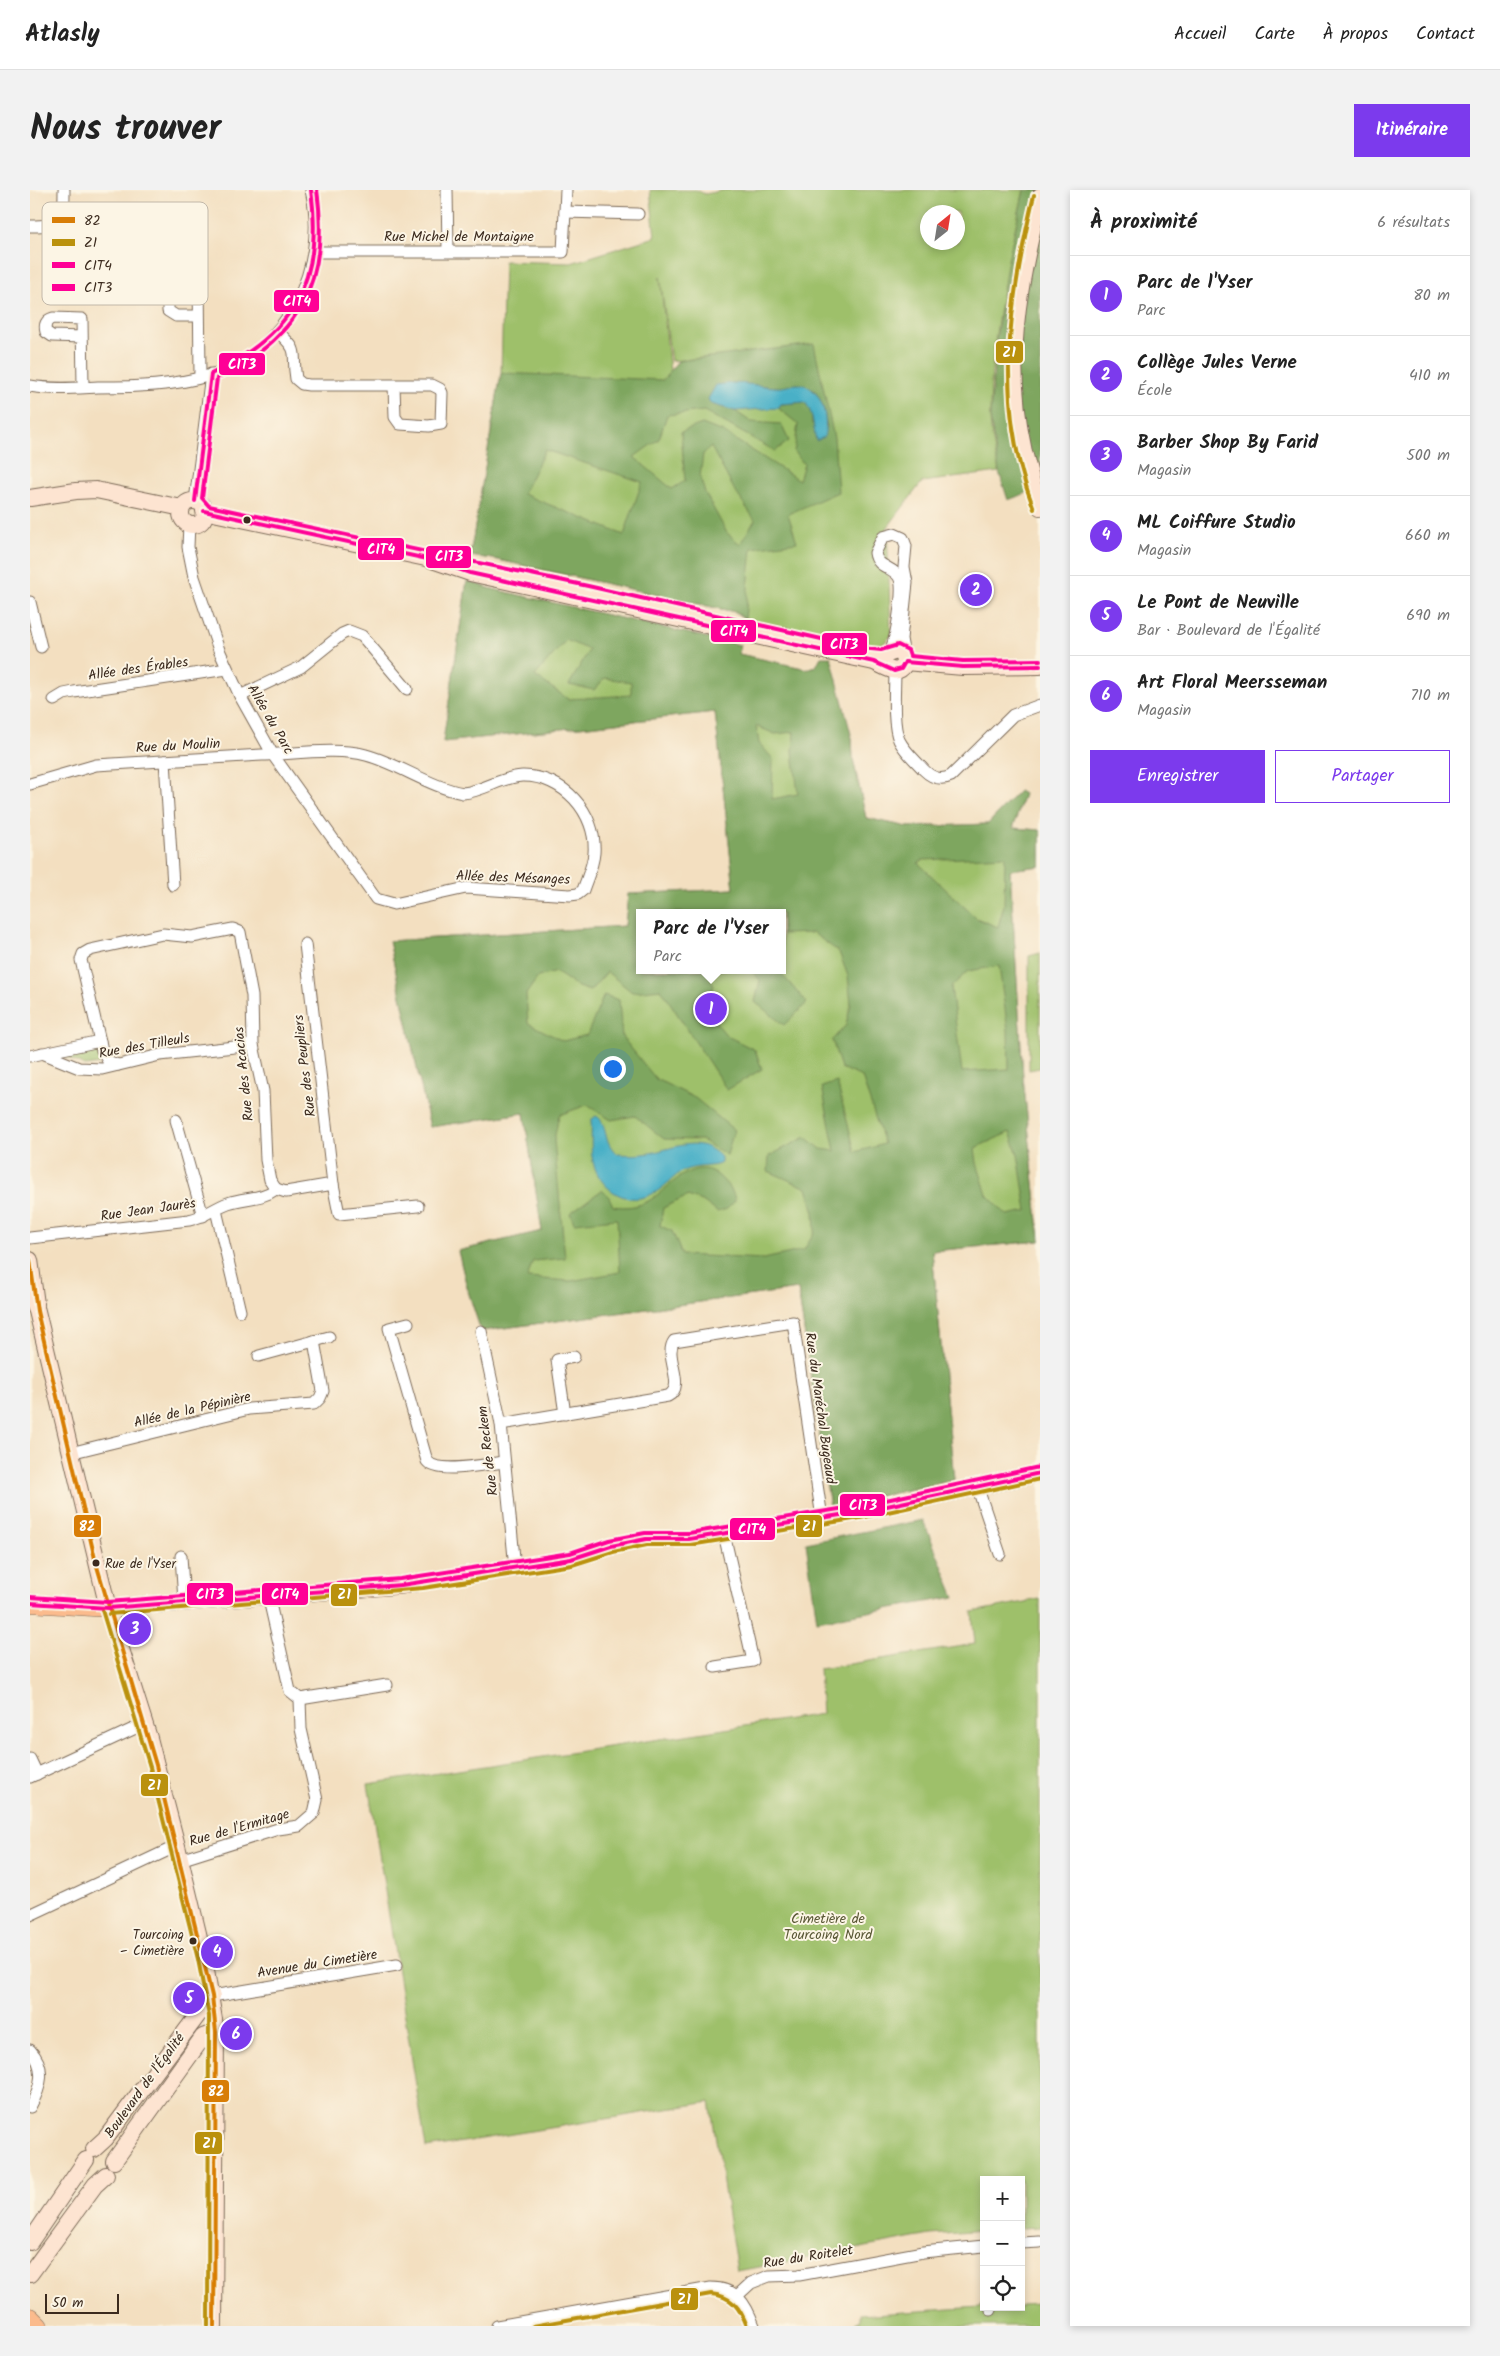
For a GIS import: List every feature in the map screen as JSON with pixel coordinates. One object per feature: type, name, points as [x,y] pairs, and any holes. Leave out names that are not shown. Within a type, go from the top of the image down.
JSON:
[{"type":"main road","points":[[30,1603],[108,1608],[401,1585],[572,1559],[611,1546],[646,1539],[689,1539],[822,1518],[1040,1473]]},
{"type":"main road","points":[[30,2317],[39,2326]]},
{"type":"street","points":[[30,386],[149,386],[205,376],[232,365],[253,352],[277,331],[294,307],[302,291],[314,252],[316,219],[311,190]]},
{"type":"street","points":[[448,190],[448,251]]},
{"type":"street","name":"Rue Michel de Montaigne","points":[[314,252],[563,252],[566,190]]},
{"type":"street","points":[[1039,504],[1019,421],[1014,388],[1013,351],[1020,282],[1040,196]]},
{"type":"street","points":[[565,212],[638,214]]},
{"type":"street","points":[[1040,240],[1028,299],[1023,348],[1026,410],[1040,478]]},
{"type":"street","points":[[189,524],[182,518],[194,507],[205,376],[199,316]]},
{"type":"street","points":[[277,331],[295,353],[296,379],[302,384],[432,385],[440,389],[443,399],[441,424],[429,426],[400,424],[395,417],[394,385]]},
{"type":"street","points":[[82,336],[83,387]]},
{"type":"street","points":[[30,498],[76,490],[96,490],[194,507],[846,651],[895,660],[972,668],[1040,666]]},
{"type":"street","name":"Allée du Parc","points":[[189,524],[188,547],[194,577],[240,696],[273,755],[369,891],[382,902]]},
{"type":"street","points":[[895,660],[901,643],[907,583],[904,567],[906,546],[902,538],[894,534],[883,537],[877,544],[875,553],[878,561],[896,574],[900,583],[895,660],[898,736],[907,752],[928,774],[936,778],[946,778],[951,776],[1013,715],[1040,705]]},
{"type":"street","points":[[30,602],[40,647]]},
{"type":"street","points":[[240,696],[301,667],[342,634],[349,631],[362,636],[407,689]]},
{"type":"street","name":"Allée des Érables","points":[[54,700],[68,693],[228,669]]},
{"type":"street","name":"Rue du Moulin","points":[[30,784],[96,765],[354,752],[368,755],[464,793],[476,791],[515,777],[532,777],[555,785],[579,804],[587,818],[592,832],[594,856],[582,890]]},
{"type":"street","points":[[164,761],[173,885]]},
{"type":"street","name":"Allée des Mésanges","points":[[382,902],[394,904],[458,888],[570,895],[578,894],[582,890]]},
{"type":"street","name":"Rue des Acacias","points":[[100,1041],[81,960],[86,952],[163,934],[192,937],[233,929],[240,932],[252,996],[253,1045],[263,1091],[266,1160],[270,1180],[276,1190]]},
{"type":"street","name":"Rue des Peupliers","points":[[305,944],[333,1184]]},
{"type":"street","points":[[100,1041],[105,1058],[118,1064]]},
{"type":"street","name":"Rue des Tilleuls","points":[[30,1056],[100,1041]]},
{"type":"street","name":"Rue des Tilleuls","points":[[42,1054],[83,1069],[102,1069],[160,1056],[253,1045]]},
{"type":"street","points":[[176,1120],[203,1216]]},
{"type":"street","points":[[333,1184],[339,1214],[418,1206]]},
{"type":"street","name":"Rue Jean Jaurès","points":[[30,1238],[189,1220],[203,1216],[231,1202],[264,1197],[276,1190],[286,1192],[333,1184]]},
{"type":"street","points":[[216,1210],[240,1311]]},
{"type":"street","points":[[30,1260],[41,1330],[108,1608],[144,1724],[178,1853],[212,1996],[216,2032],[214,2326]]},
{"type":"street","points":[[30,1294],[37,1311]]},
{"type":"street","name":"Rue du Maréchal Bugeaud","points":[[501,1424],[671,1395],[676,1387],[671,1350],[674,1341],[793,1322],[822,1518]]},
{"type":"street","points":[[408,1323],[390,1328],[427,1461],[434,1467],[445,1468],[504,1462]]},
{"type":"street","name":"Rue de Reckem","points":[[482,1331],[501,1424],[515,1568]]},
{"type":"street","points":[[259,1356],[329,1337]]},
{"type":"street","name":"Allée de la Pépinière","points":[[70,1453],[249,1410],[314,1404],[320,1398],[323,1386],[314,1341]]},
{"type":"street","points":[[565,1414],[557,1360],[574,1357]]},
{"type":"street","points":[[977,1486],[1000,1554]]},
{"type":"street","points":[[715,1667],[753,1661],[724,1534]]},
{"type":"street","points":[[181,1556],[184,1601]]},
{"type":"street","points":[[268,1595],[290,1691],[300,1699],[387,1685]]},
{"type":"street","name":"Rue de l'Ermitage","points":[[30,1915],[178,1853],[278,1829],[295,1827],[308,1820],[314,1814],[317,1800],[301,1729],[300,1699]]},
{"type":"street","points":[[30,1758],[34,1776],[144,1724]]},
{"type":"street","name":"Avenue du Cimetière","points":[[212,1996],[397,1965]]},
{"type":"street","name":"Boulevard de l'Égalité","points":[[30,2242],[90,2155],[106,2138],[212,1996]]},
{"type":"street","name":"Boulevard de l'Égalité","points":[[30,2274],[95,2185],[110,2168],[203,2037],[216,2032]]},
{"type":"street","points":[[30,2050],[38,2060],[42,2073],[30,2107]]},
{"type":"street","name":"Boulevard de l'Égalité","points":[[90,2155],[107,2150],[112,2154],[110,2168]]},
{"type":"street","points":[[90,2155],[88,2168],[92,2173],[97,2176],[110,2168]]},
{"type":"street","points":[[1025,2244],[1040,2242]]},
{"type":"street","name":"Rue du Roitelet","points":[[738,2296],[751,2283],[769,2276],[799,2275],[923,2252],[980,2246]]},
{"type":"street","points":[[497,2326],[711,2288],[724,2288],[738,2296],[747,2307],[754,2326]]},
{"type":"green space","points":[[650,190],[696,190],[705,194],[725,190],[1024,190],[1001,302],[993,358],[990,422],[999,472],[922,482],[887,528],[891,636],[884,643],[874,646],[745,619],[735,612],[494,559],[470,556],[501,373],[504,261],[571,263],[655,237]],"holes":[[[660,277],[671,361],[716,357],[678,361],[670,371]]]},
{"type":"green space","points":[[1024,190],[1040,190],[1040,488],[1008,500],[999,472],[990,417],[996,340],[1007,265]]},
{"type":"green space","points":[[814,344],[834,438],[838,492],[788,514],[797,542],[752,548],[745,619],[735,612],[494,559],[470,556],[501,373],[663,380],[678,361]],"holes":[[[732,383],[786,388],[797,384],[815,391],[824,409],[827,428],[812,424],[812,411],[805,402],[781,404],[778,408],[798,424],[794,452],[804,464],[799,480],[723,432],[702,424],[681,432],[685,481],[672,489],[634,457],[659,439],[667,415],[704,411],[775,451],[789,441],[781,424],[751,422],[735,411],[711,404]],[[711,447],[735,491],[755,520],[740,544],[727,533],[705,493],[700,477],[703,454]],[[545,450],[642,482],[624,535],[523,494]]]},
{"type":"green space","points":[[467,581],[492,589],[740,645],[739,654],[807,669],[816,666],[821,657],[852,738],[853,759],[866,818],[908,827],[988,824],[1019,791],[1024,794],[1013,828],[1040,830],[1040,866],[1010,870],[1023,1077],[1040,1241],[932,1251],[954,1480],[830,1507],[798,1289],[481,1331],[468,1291],[458,1251],[542,1231],[524,1113],[430,1127],[389,941],[625,926],[628,894],[734,889],[715,712],[443,742]]},
{"type":"green space","points":[[467,581],[492,589],[740,645],[739,654],[807,669],[816,666],[821,657],[831,657],[852,738],[853,759],[866,818],[908,827],[988,824],[1019,791],[1024,794],[1013,828],[1040,830],[1040,866],[1010,870],[1023,1077],[1040,1241],[932,1251],[954,1480],[830,1507],[798,1289],[481,1331],[468,1291],[458,1251],[542,1231],[524,1113],[430,1127],[389,941],[625,926],[628,894],[734,889],[715,712],[443,742]],"holes":[[[566,640],[589,650],[569,685],[594,690],[605,678],[631,682],[631,695],[568,699],[535,676]],[[756,726],[775,734],[794,732],[793,751],[798,794],[772,799],[773,759],[759,743]],[[1005,856],[1004,905],[998,927],[976,918],[918,863],[923,860]],[[636,909],[786,909],[786,934],[813,933],[839,952],[848,976],[851,1004],[846,1025],[832,1040],[841,1068],[862,1077],[884,1144],[855,1152],[837,1082],[822,1087],[835,1151],[821,1149],[806,1137],[769,1156],[768,1171],[807,1188],[814,1212],[815,1231],[804,1250],[764,1259],[682,1255],[672,1231],[660,1226],[663,1208],[688,1196],[704,1202],[717,1212],[727,1209],[735,1201],[732,1192],[722,1179],[712,1172],[703,1169],[684,1174],[650,1200],[637,1206],[613,1206],[609,1197],[602,1190],[570,1213],[574,1223],[617,1219],[620,1272],[571,1281],[527,1278],[533,1261],[565,1258],[554,1140],[559,1115],[587,1105],[611,1120],[635,1116],[664,1139],[701,1140],[727,1155],[734,1130],[695,1098],[656,1079],[622,1037],[619,1000],[604,995],[587,1035],[563,1041],[528,1023],[526,994],[538,977],[556,972],[578,987],[590,991],[607,972],[632,992],[661,989],[727,1090],[762,1069],[755,1050],[727,1036],[706,1010],[714,985],[708,974],[636,974]],[[999,966],[1008,1031],[1009,1069],[962,1072],[951,987],[968,971]],[[1010,1132],[1018,1155],[1027,1211],[1007,1215],[987,1195],[977,1163],[975,1148]]]},
{"type":"green space","points":[[1040,953],[1040,1068],[1029,1070],[1029,956]]},
{"type":"green space","points":[[754,974],[782,974],[807,1003],[784,1025],[755,1002],[760,980]]},
{"type":"green space","points":[[89,1048],[98,1053],[100,1064],[85,1066],[63,1056],[63,1054]]},
{"type":"green space","points":[[923,1520],[955,1597],[817,1621],[806,1543]]},
{"type":"green space","name":"Cimetière de Tourcoing Nord","points":[[1040,1599],[1040,2227],[1025,2228],[1025,2176],[980,2176],[980,2231],[930,2235],[737,2271],[710,2102],[426,2148],[368,1784],[822,1714],[819,1669],[975,1644],[972,1612]]},
{"type":"green space","points":[[1040,2304],[1040,2326],[856,2326],[856,2322],[860,2321],[860,2315],[980,2307],[980,2311],[1025,2311],[1025,2305]]},
{"type":"water","points":[[732,383],[779,387],[798,384],[813,390],[822,404],[825,421],[824,437],[816,441],[812,416],[805,402],[781,404],[778,408],[735,411],[711,404],[708,399],[716,385]]},
{"type":"water","points":[[596,1116],[602,1123],[610,1145],[618,1154],[646,1154],[678,1146],[696,1144],[713,1150],[721,1157],[721,1163],[681,1172],[658,1191],[644,1197],[634,1198],[616,1194],[602,1181],[593,1162],[591,1120]]},
{"type":"transit line","name":"CIT4","points":[[211,374],[263,341],[282,322],[297,301],[307,278],[312,252],[314,222],[311,190]]},
{"type":"transit line","name":"CIT3","points":[[317,190],[320,223],[318,252],[313,279],[303,303],[288,325],[269,345],[217,378],[202,498],[209,506],[588,586],[861,648],[881,650],[898,645],[908,650],[910,656],[963,661],[1040,660]]},
{"type":"transit line","name":"Z1","points":[[1034,195],[1018,274],[1009,352],[1009,391],[1013,430],[1021,469],[1034,509]]},
{"type":"transit line","name":"CIT4","points":[[195,501],[211,374]]},
{"type":"transit line","name":"CIT4","points":[[204,511],[432,560],[470,573],[874,662],[894,671],[901,669],[905,662]]},
{"type":"transit line","name":"CIT4","points":[[905,662],[963,667],[1040,666]]},
{"type":"transit line","name":"82","points":[[30,1260],[37,1311],[96,1563],[156,1765],[212,1996],[216,2032],[214,2326]]},
{"type":"transit line","name":"CIT3","points":[[30,1597],[108,1602],[400,1579],[570,1553],[609,1540],[645,1533],[689,1533],[858,1506],[1039,1467]]},
{"type":"transit line","name":"CIT4","points":[[30,1603],[108,1608],[401,1585],[571,1559],[611,1546],[646,1539],[689,1539],[859,1512],[1040,1473]]},
{"type":"transit line","name":"Z1","points":[[109,1614],[423,1588],[572,1565],[613,1552],[647,1545],[690,1545],[860,1518],[1040,1479]]},
{"type":"transit line","name":"Z1","points":[[102,1610],[150,1767],[198,1959],[209,2016],[208,2326]]},
{"type":"transit line","name":"Z1","points":[[533,2326],[711,2294],[730,2300],[738,2308],[747,2326]]},
{"type":"place","name":"Collège Jules Verne","points":[[976,590]]},
{"type":"place","name":"Parc de l'Yser","points":[[711,1009]]},
{"type":"place","name":"Rue de l'Yser","points":[[96,1563]]},
{"type":"place","name":"Barber Shop By Farid","points":[[135,1629]]},
{"type":"place","name":"Tourcoing – Cimetière","points":[[193,1941]]},
{"type":"place","name":"ML Coiffure Studio","points":[[217,1952]]},
{"type":"place","name":"Le Pont de Neuville","points":[[189,1998]]},
{"type":"place","name":"Art Floral Meersseman","points":[[236,2034]]}]
